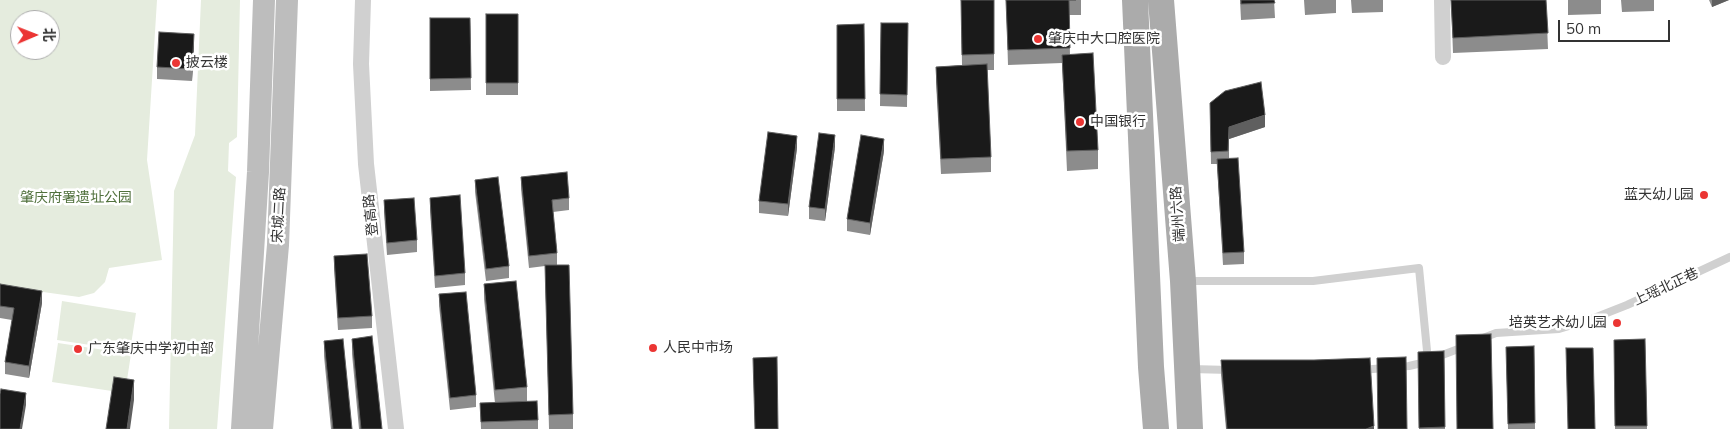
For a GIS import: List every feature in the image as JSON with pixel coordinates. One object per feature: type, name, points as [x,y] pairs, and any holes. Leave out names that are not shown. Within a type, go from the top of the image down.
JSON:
[{"type":"main road","name":"宋城二路","points":[[242,429],[257,192],[264,0]]},
{"type":"main road","name":"宋城二路","points":[[262,429],[278,246],[287,0]]},
{"type":"main road","points":[[1135,0],[1151,366],[1156,429]]},
{"type":"main road","name":"端州六路","points":[[1162,0],[1189,369],[1190,429]]},
{"type":"street","name":"登高路","points":[[363,0],[361,64],[366,164],[396,429]]},
{"type":"street","points":[[1442,0],[1443,57]]},
{"type":"lane","name":"上瑶北正巷","points":[[1479,340],[1496,333],[1559,329],[1589,320],[1627,305],[1730,257]]},
{"type":"lane","points":[[1183,281],[1314,281],[1419,268],[1428,361]]},
{"type":"lane","points":[[1350,370],[1408,366],[1428,361],[1471,344]]},
{"type":"lane","points":[[1189,369],[1236,370]]},
{"type":"green space","name":"肇庆府署遗址公园","points":[[0,0],[157,0],[147,160],[162,260],[109,268],[105,282],[94,293],[79,297],[0,286]]},
{"type":"green space","points":[[201,0],[240,0],[237,137],[229,143],[228,171],[236,177],[217,429],[169,429],[174,191],[195,135]]},
{"type":"green space","points":[[62,301],[136,313],[130,351],[57,340]]},
{"type":"green space","points":[[58,343],[131,354],[125,393],[52,382]]},
{"type":"building","points":[[961,0],[994,0],[994,54],[962,55]]},
{"type":"building","name":"肇庆中大口腔医院","points":[[1006,0],[1069,0],[1070,48],[1008,50]]},
{"type":"building","points":[[1241,0],[1274,0],[1275,3],[1241,4]]},
{"type":"building","points":[[1451,0],[1546,0],[1548,33],[1453,38]]},
{"type":"building","points":[[486,14],[518,14],[518,83],[486,83]]},
{"type":"building","points":[[430,18],[470,18],[471,78],[430,79]]},
{"type":"building","points":[[881,23],[908,23],[907,95],[880,94]]},
{"type":"building","points":[[864,24],[865,99],[837,99],[837,25]]},
{"type":"building","name":"披云楼","points":[[159,32],[194,34],[192,69],[157,67]]},
{"type":"building","name":"中国银行","points":[[1093,53],[1098,150],[1067,151],[1062,55]]},
{"type":"building","points":[[987,64],[991,157],[941,159],[936,67]]},
{"type":"building","points":[[1261,82],[1265,115],[1229,127],[1228,151],[1211,152],[1210,103],[1225,91]]},
{"type":"building","points":[[768,132],[797,136],[788,204],[759,201]]},
{"type":"building","points":[[819,133],[835,135],[825,209],[809,207]]},
{"type":"building","points":[[861,135],[884,139],[870,223],[847,219]]},
{"type":"building","points":[[1238,158],[1244,252],[1223,253],[1217,159]]},
{"type":"building","points":[[567,172],[569,198],[552,200],[557,253],[529,256],[521,177]]},
{"type":"building","points":[[498,177],[509,266],[486,269],[475,180]]},
{"type":"building","points":[[460,195],[465,273],[435,276],[430,198]]},
{"type":"building","points":[[414,198],[417,240],[387,243],[384,200]]},
{"type":"building","points":[[367,254],[372,316],[338,318],[334,256]]},
{"type":"building","points":[[545,265],[569,265],[573,414],[549,415]]},
{"type":"building","points":[[516,281],[527,387],[495,390],[484,284]]},
{"type":"building","points":[[0,284],[42,291],[29,366],[5,362],[14,308],[0,306]]},
{"type":"building","points":[[466,292],[476,395],[450,398],[439,294]]},
{"type":"building","points":[[1491,334],[1493,429],[1457,429],[1456,335]]},
{"type":"building","points":[[372,336],[382,429],[361,429],[352,339]]},
{"type":"building","points":[[343,339],[352,429],[333,429],[324,341]]},
{"type":"building","points":[[1645,339],[1647,426],[1615,426],[1614,340]]},
{"type":"building","points":[[1534,346],[1535,423],[1508,424],[1506,347]]},
{"type":"building","points":[[1566,348],[1593,348],[1595,429],[1568,429]]},
{"type":"building","points":[[1444,351],[1445,427],[1419,428],[1418,352]]},
{"type":"building","points":[[777,357],[778,429],[755,429],[753,358]]},
{"type":"building","points":[[1406,357],[1407,429],[1378,429],[1377,358]]},
{"type":"building","points":[[1370,358],[1374,426],[1366,429],[1227,429],[1221,360]]},
{"type":"building","points":[[114,377],[134,380],[127,429],[106,429]]},
{"type":"building","points":[[1,389],[26,393],[20,429],[0,429]]},
{"type":"building","points":[[537,401],[538,420],[481,422],[480,403]]},
{"type":"place","name":"肇庆中大口腔医院","points":[[1038,39]]},
{"type":"place","name":"披云楼","points":[[176,63]]},
{"type":"place","name":"中国银行","points":[[1080,122]]},
{"type":"place","name":"蓝天幼儿园","points":[[1704,195]]},
{"type":"place","name":"培英艺术幼儿园","points":[[1617,323]]},
{"type":"place","name":"人民中市场","points":[[653,348]]},
{"type":"place","name":"广东肇庆中学初中部","points":[[78,349]]}]
